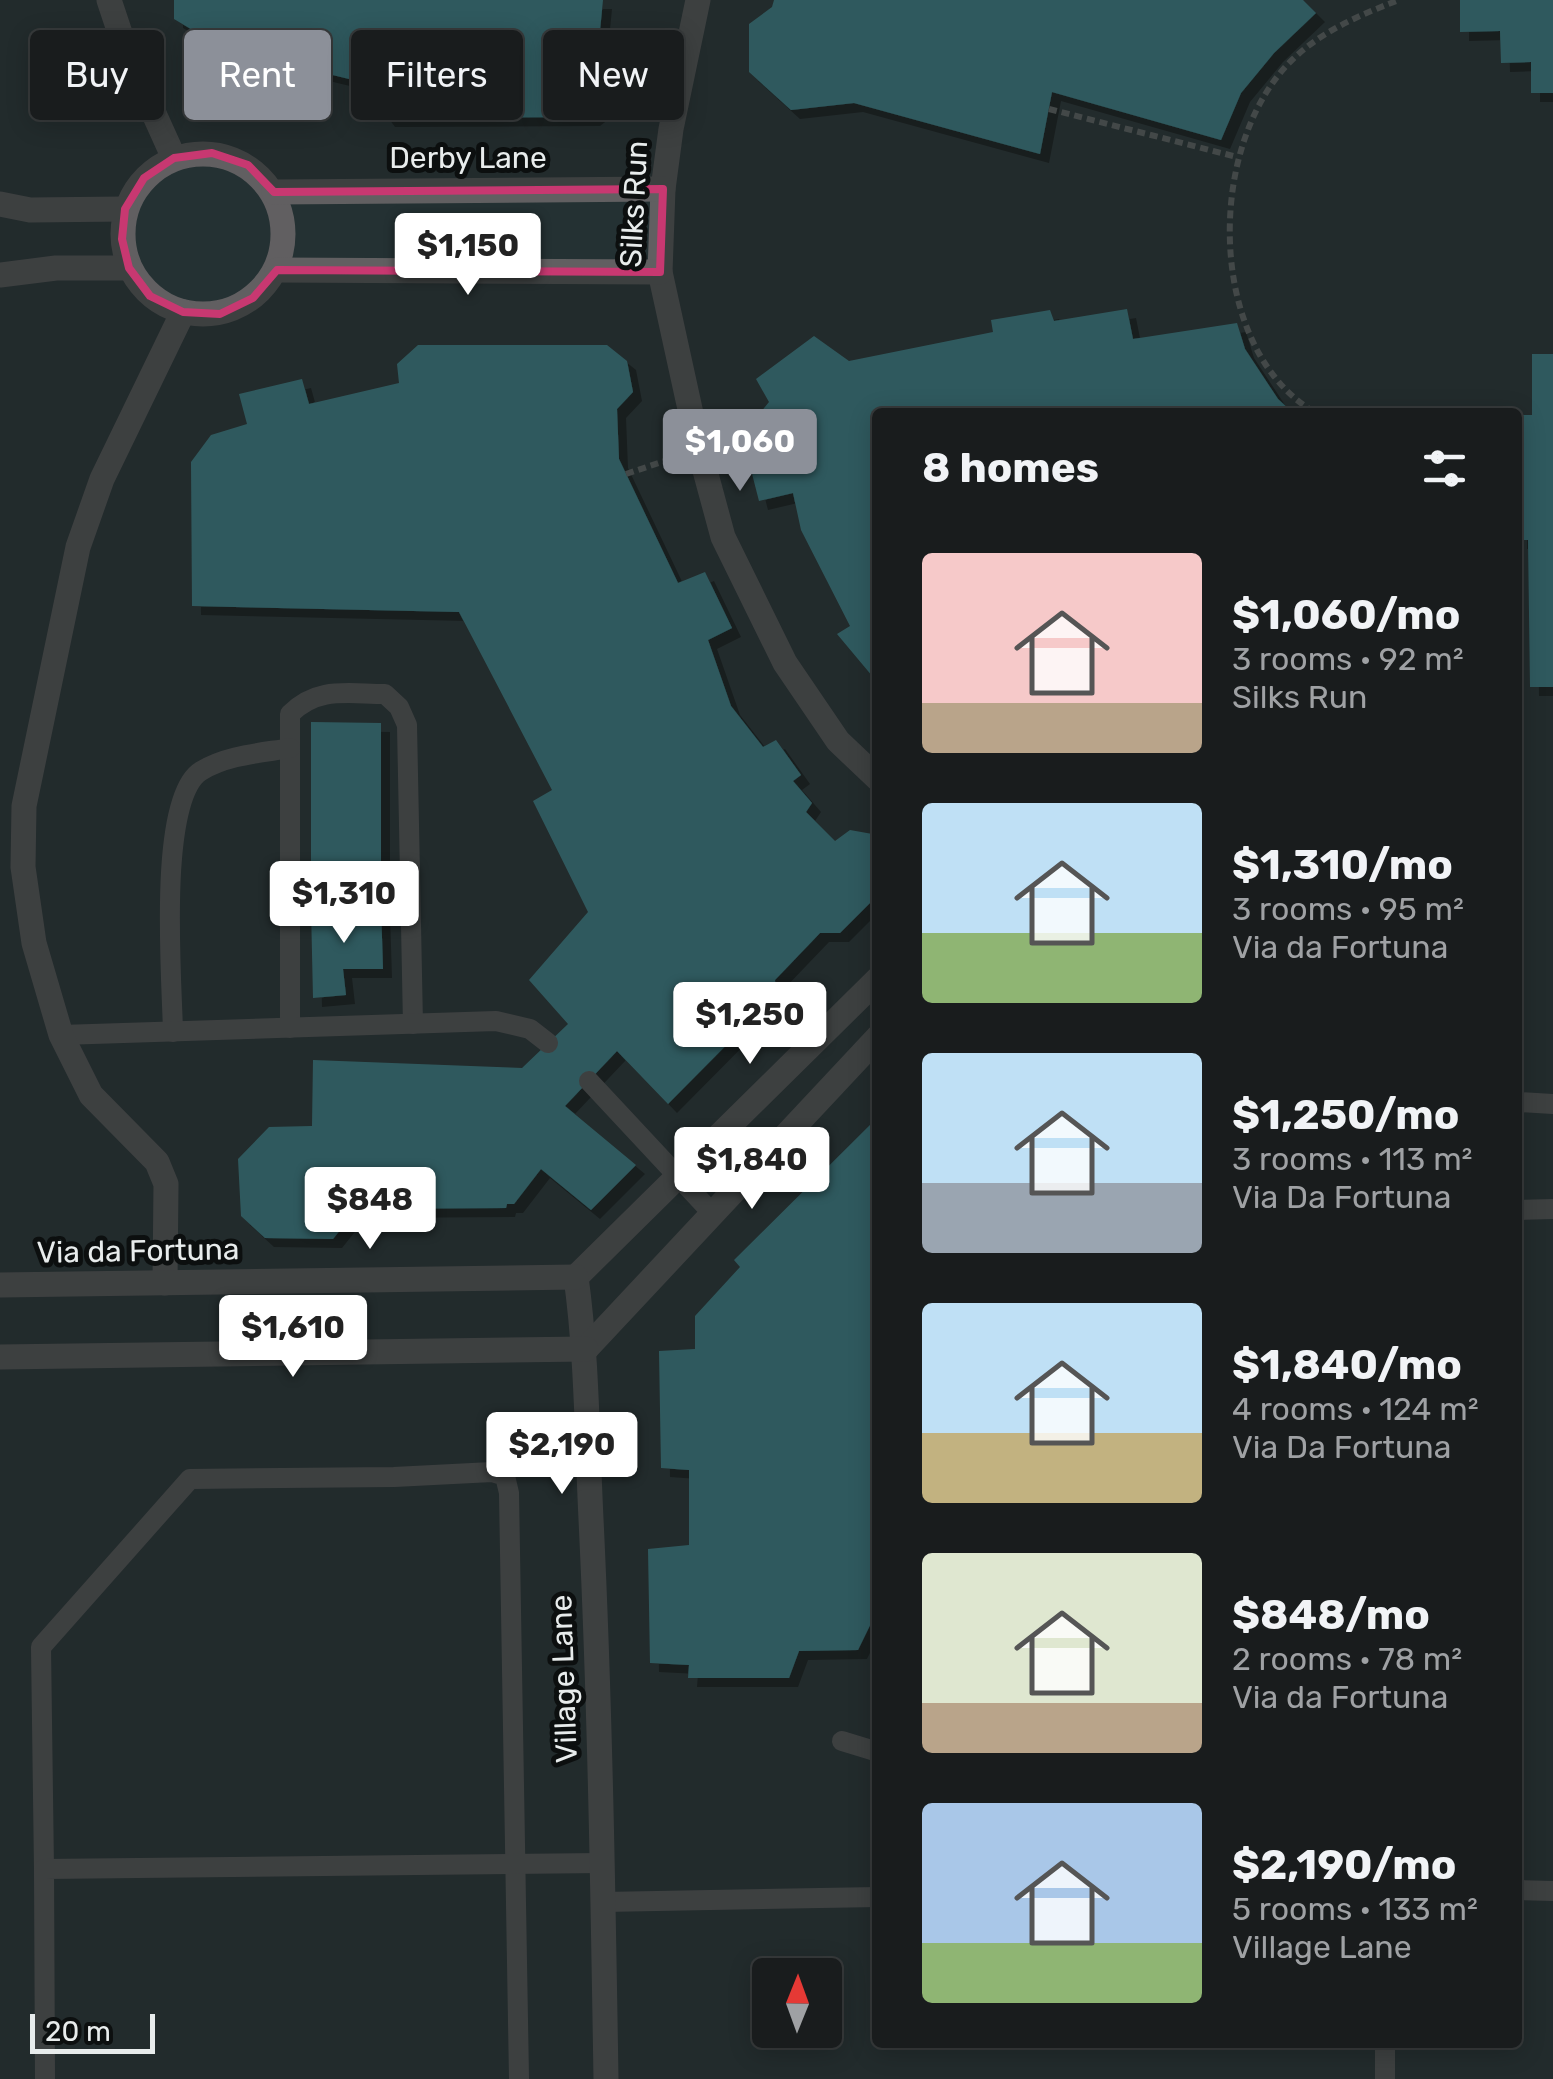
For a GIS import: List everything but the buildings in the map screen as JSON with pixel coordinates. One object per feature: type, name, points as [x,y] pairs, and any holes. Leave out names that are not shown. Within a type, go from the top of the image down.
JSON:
[{"type":"street","points":[[109,0],[126,54],[174,158]]},
{"type":"street","name":"Silks Run","points":[[698,0],[662,189],[660,272],[697,441],[723,537],[785,663],[838,741],[872,773]]},
{"type":"street","points":[[212,153],[248,165],[274,192],[285,230],[277,270],[253,298],[220,314],[182,312],[150,296],[129,268],[122,239],[125,209],[144,178],[174,158],[212,153]]},
{"type":"street","name":"Derby Lane","points":[[274,192],[662,189]]},
{"type":"street","points":[[0,204],[30,210],[125,209]]},
{"type":"street","points":[[0,276],[56,268],[129,268]]},
{"type":"street","points":[[277,270],[660,272]]},
{"type":"street","points":[[165,1283],[166,1184],[156,1162],[91,1095],[61,1036],[32,924],[23,867],[24,806],[78,547],[102,478],[182,312]]},
{"type":"street","points":[[576,1277],[872,984]]},
{"type":"street","points":[[0,1357],[586,1349],[872,1043]]},
{"type":"street","name":"Via da Fortuna","points":[[0,1285],[576,1277]]},
{"type":"street","name":"Village Lane","points":[[576,1277],[586,1349],[598,1670],[606,2079]]},
{"type":"lane","points":[[290,1028],[290,714],[304,700],[318,694],[385,694],[399,707],[407,726],[413,1024]]},
{"type":"lane","points":[[172,1032],[170,874],[180,800],[198,772],[226,760],[290,748]]},
{"type":"lane","points":[[61,1036],[496,1021],[530,1029],[548,1042]]},
{"type":"lane","points":[[589,1080],[713,1214]]},
{"type":"lane","points":[[1522,1102],[1553,1104]]},
{"type":"lane","points":[[1522,1210],[1553,1209]]},
{"type":"lane","points":[[45,2079],[41,1647],[190,1479],[492,1472],[505,1476],[510,1492],[520,2079]]},
{"type":"lane","points":[[842,1740],[872,1750]]},
{"type":"lane","points":[[44,1870],[602,1863]]},
{"type":"lane","points":[[1522,1890],[1553,1891]]},
{"type":"lane","points":[[603,1902],[872,1897]]},
{"type":"lane","points":[[1385,2048],[1385,2079]]},
{"type":"path","points":[[1307,408],[1290,398],[1248,336],[1234,283],[1231,210],[1237,157],[1254,110],[1292,60],[1340,26],[1399,0]]},
{"type":"path","points":[[1049,110],[1237,157]]},
{"type":"path","points":[[626,474],[742,434]]},
{"type":"highlighted area","points":[[212,153],[248,165],[274,192],[663,189],[660,272],[277,270],[253,298],[220,314],[183,312],[150,296],[129,268],[122,239],[125,209],[144,178],[174,158]]},
{"type":"shaded area","points":[[0,0],[1553,0],[1553,2079],[0,2079]]}]
